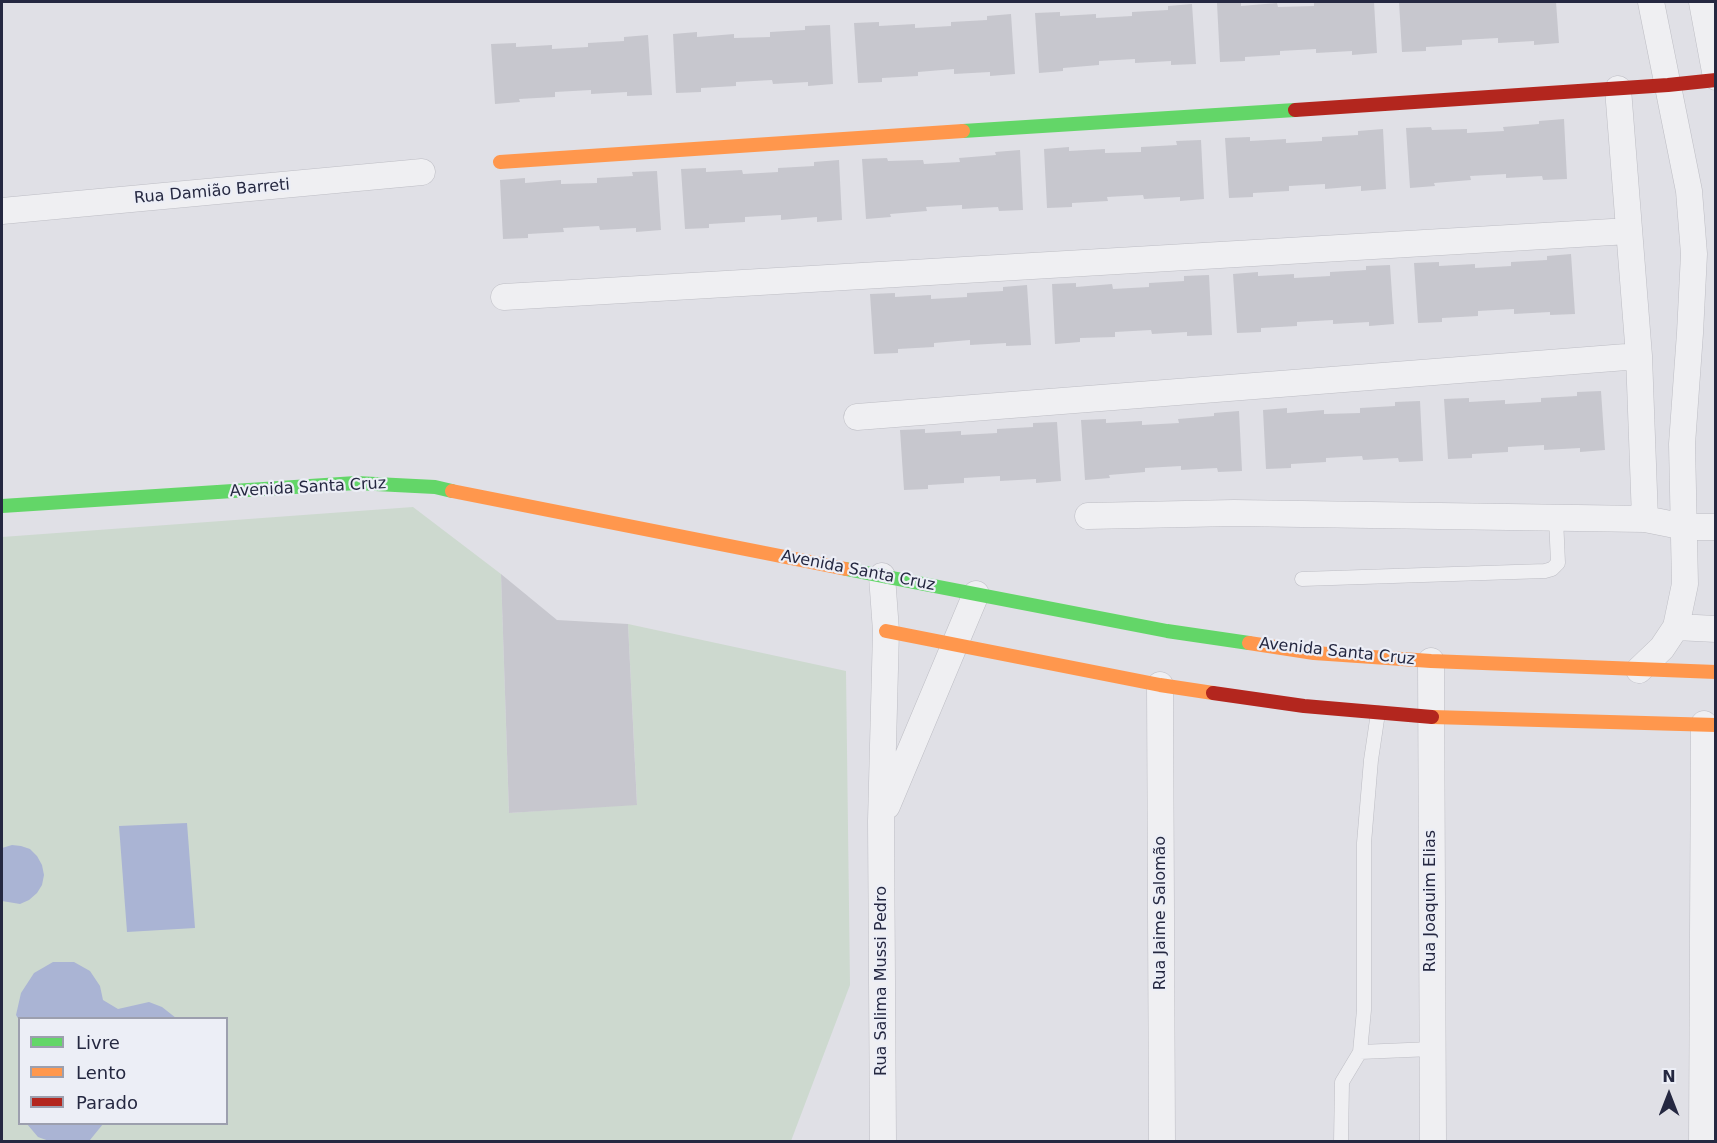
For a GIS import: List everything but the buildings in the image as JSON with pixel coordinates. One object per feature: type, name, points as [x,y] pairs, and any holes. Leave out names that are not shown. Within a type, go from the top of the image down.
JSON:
[{"type":"street","points":[[1640,670],[1662,648],[1676,627],[1685,584],[1682,444],[1694,254],[1689,191],[1651,2]]},
{"type":"street","points":[[500,162],[1668,85],[1716,78],[1702,2]]},
{"type":"street","points":[[1618,89],[1639,356],[1645,519]]},
{"type":"street","name":"Rua Damião Barreti","points":[[2,211],[422,172]]},
{"type":"street","points":[[504,297],[1629,231]]},
{"type":"street","points":[[857,417],[1639,356]]},
{"type":"street","name":"Avenida Santa Cruz","points":[[2,506],[357,483],[397,483],[435,487],[474,497],[1167,631],[1314,654],[1431,662],[1716,672]]},
{"type":"street","points":[[1088,516],[1234,513],[1645,519],[1685,527],[1716,528]]},
{"type":"street","name":"Rua Salima Mussi Pedro","points":[[882,576],[886,631],[881,821],[883,1142]]},
{"type":"street","name":"Rua Salima Mussi Pedro","points":[[881,821],[976,594]]},
{"type":"street","points":[[1676,627],[1716,628]]},
{"type":"street","points":[[886,631],[1160,685],[1304,706],[1431,717],[1710,724],[1702,1142]]},
{"type":"street","name":"Rua Joaquim Elias","points":[[1431,662],[1433,1142]]},
{"type":"street","name":"Rua Jaime Salomão","points":[[1160,685],[1162,1142]]},
{"type":"lane","points":[[1302,579],[1545,571],[1552,569],[1558,563],[1556,518]]},
{"type":"lane","points":[[1341,1142],[1342,1082],[1360,1052],[1364,1010],[1364,843],[1371,760],[1378,713]]},
{"type":"lane","points":[[1360,1052],[1432,1049]]},
{"type":"shaded area","points":[[413,507],[501,574],[509,813],[637,804],[628,624],[846,671],[850,985],[791,1141],[2,1142],[2,537]]},
{"type":"water","points":[[187,823],[195,928],[127,932],[119,826]]},
{"type":"water","points":[[12,845],[30,849],[42,865],[44,875],[37,893],[20,904],[2,901],[2,848]]},
{"type":"water","points":[[53,962],[74,962],[90,971],[100,986],[103,1000],[118,1009],[149,1002],[162,1007],[175,1017],[18,1018],[16,1015],[21,993],[34,973]]},
{"type":"water","points":[[28,1125],[102,1125],[86,1142],[49,1141],[38,1137]]},
{"type":"traffic: fast","points":[[963,131],[1295,110]]},
{"type":"traffic: fast","points":[[2,506],[356,483],[435,487],[452,491]]},
{"type":"traffic: fast","points":[[846,569],[1167,631],[1249,643]]},
{"type":"traffic: slow","points":[[500,162],[963,131]]},
{"type":"traffic: slow","points":[[452,491],[846,569]]},
{"type":"traffic: slow","points":[[886,631],[1160,685],[1213,693]]},
{"type":"traffic: slow","points":[[1249,643],[1314,653],[1431,661],[1716,672]]},
{"type":"traffic: slow","points":[[1432,717],[1716,725]]},
{"type":"traffic: jam","points":[[1295,110],[1716,80]]},
{"type":"traffic: jam","points":[[1213,693],[1304,706],[1432,717]]}]
